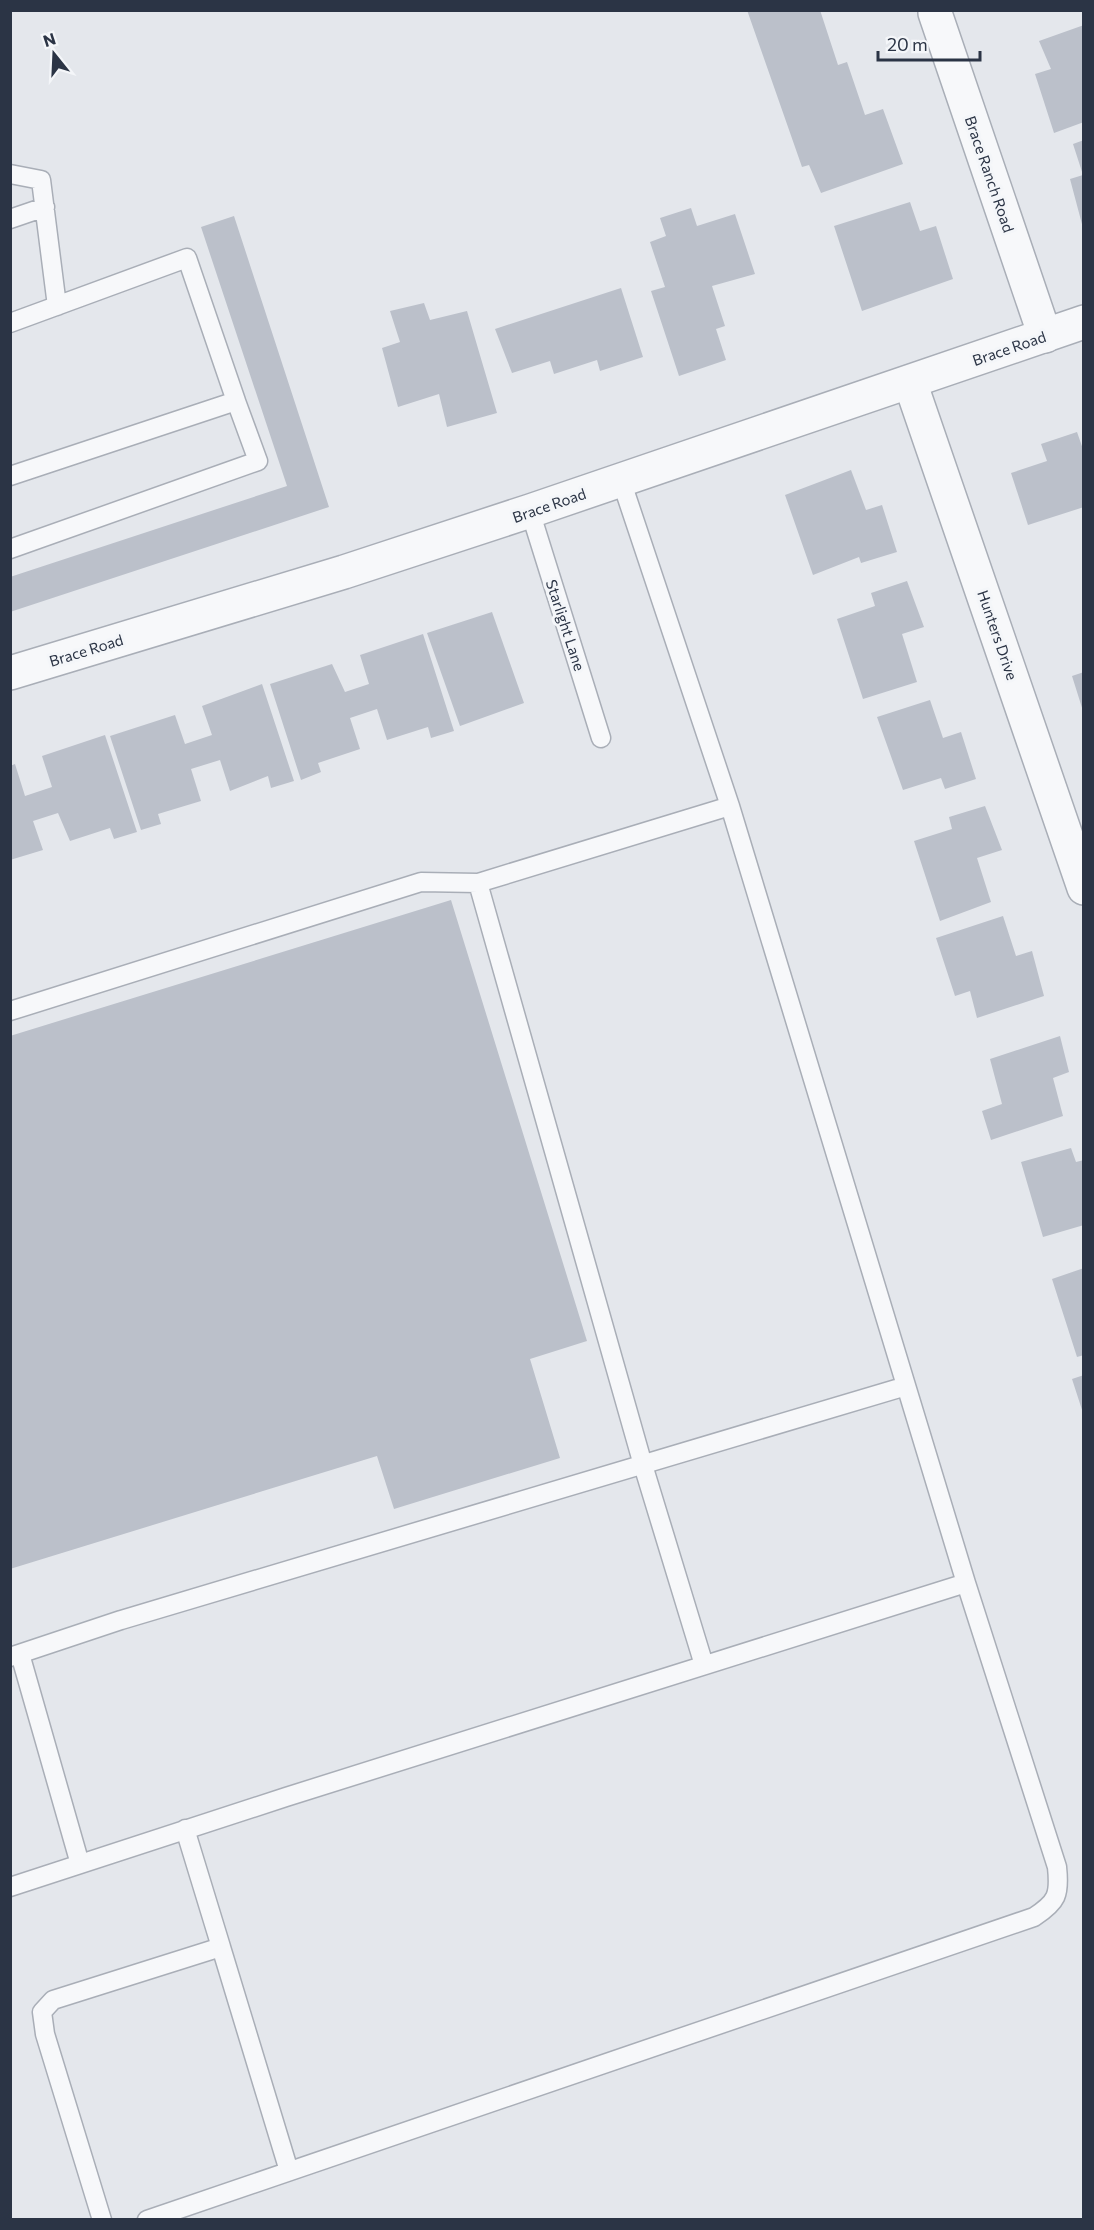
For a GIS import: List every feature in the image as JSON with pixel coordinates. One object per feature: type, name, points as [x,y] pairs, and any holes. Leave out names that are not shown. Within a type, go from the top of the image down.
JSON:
[{"type":"street","name":"Brace Ranch Road","points":[[935,13],[1045,336]]},
{"type":"street","name":"Brace Road","points":[[10,673],[344,572],[530,512],[1083,322]]},
{"type":"street","name":"Hunters Drive","points":[[909,382],[1075,827],[1083,888]]},
{"type":"lane","points":[[10,174],[41,180],[57,306]]},
{"type":"lane","points":[[10,219],[45,207]]},
{"type":"lane","points":[[10,322],[187,258],[258,461],[10,549]]},
{"type":"lane","points":[[10,476],[236,401]]},
{"type":"lane","points":[[147,2220],[1034,1917],[1052,1906],[1059,1886],[1057,1867],[966,1583],[730,806],[621,480]]},
{"type":"lane","name":"Starlight Lane","points":[[530,512],[602,738]]},
{"type":"lane","points":[[10,1011],[421,882],[478,883],[730,806]]},
{"type":"lane","points":[[478,883],[643,1465],[704,1665]]},
{"type":"lane","points":[[80,1864],[15,1656],[121,1620],[906,1386]]},
{"type":"lane","points":[[10,1887],[185,1829],[966,1583]]},
{"type":"lane","points":[[185,1829],[289,2171]]},
{"type":"lane","points":[[102,2220],[45,2034],[42,2012],[53,2000],[221,1947]]},
{"type":"building","points":[[747,10],[820,10],[838,65],[847,62],[865,115],[883,109],[903,164],[821,193],[809,165],[802,167]]},
{"type":"building","points":[[1084,25],[1084,122],[1054,133],[1035,74],[1051,69],[1039,41]]},
{"type":"building","points":[[1084,140],[1083,228],[1070,179],[1083,175],[1073,144]]},
{"type":"building","points":[[910,202],[920,231],[936,226],[953,279],[862,311],[834,226]]},
{"type":"building","points":[[691,208],[697,226],[735,214],[755,274],[712,286],[725,326],[716,329],[726,360],[679,376],[651,291],[665,287],[650,242],[666,236],[660,218]]},
{"type":"building","points":[[234,216],[329,507],[10,612],[10,577],[287,486],[201,227]]},
{"type":"building","points":[[621,288],[643,357],[600,371],[597,360],[554,374],[550,361],[512,373],[495,329]]},
{"type":"building","points":[[424,303],[430,320],[467,311],[497,413],[447,427],[439,394],[398,407],[382,348],[400,342],[390,311]]},
{"type":"building","points":[[1077,432],[1084,452],[1084,507],[1028,525],[1011,473],[1047,461],[1041,444]]},
{"type":"building","points":[[851,470],[866,510],[882,505],[897,552],[861,563],[859,557],[813,575],[785,495]]},
{"type":"building","points":[[907,581],[924,627],[902,634],[917,682],[863,699],[837,619],[875,606],[871,593]]},
{"type":"building","points":[[492,612],[524,703],[460,726],[427,633]]},
{"type":"building","points":[[423,634],[454,731],[431,738],[428,727],[387,740],[377,709],[350,718],[360,749],[318,763],[321,772],[301,780],[270,684],[332,664],[345,692],[369,684],[360,655]]},
{"type":"building","points":[[1084,672],[1084,711],[1083,711],[1072,676]]},
{"type":"building","points":[[262,684],[294,781],[271,788],[268,776],[230,791],[220,760],[191,769],[201,801],[158,814],[161,824],[141,830],[110,736],[175,715],[185,744],[212,735],[202,706]]},
{"type":"building","points":[[930,700],[943,738],[961,732],[976,779],[945,789],[941,778],[903,790],[877,717]]},
{"type":"building","points":[[105,735],[137,832],[114,839],[110,828],[70,841],[58,813],[33,821],[43,850],[10,860],[10,766],[15,764],[25,796],[52,787],[42,756]]},
{"type":"building","points":[[985,806],[1002,850],[977,858],[991,902],[940,921],[914,841],[952,829],[949,817]]},
{"type":"building","points":[[451,900],[587,1341],[530,1359],[560,1458],[394,1509],[377,1456],[10,1569],[10,1036]]},
{"type":"building","points":[[1003,916],[1016,956],[1032,951],[1044,996],[977,1018],[970,991],[955,996],[936,938]]},
{"type":"building","points":[[1060,1036],[1069,1072],[1053,1078],[1063,1116],[991,1140],[982,1111],[1002,1104],[990,1059]]},
{"type":"building","points":[[1071,1148],[1076,1162],[1084,1160],[1084,1225],[1043,1237],[1021,1162]]},
{"type":"building","points":[[1084,1268],[1084,1355],[1077,1357],[1052,1279]]},
{"type":"building","points":[[1084,1375],[1084,1413],[1083,1413],[1072,1379]]}]
